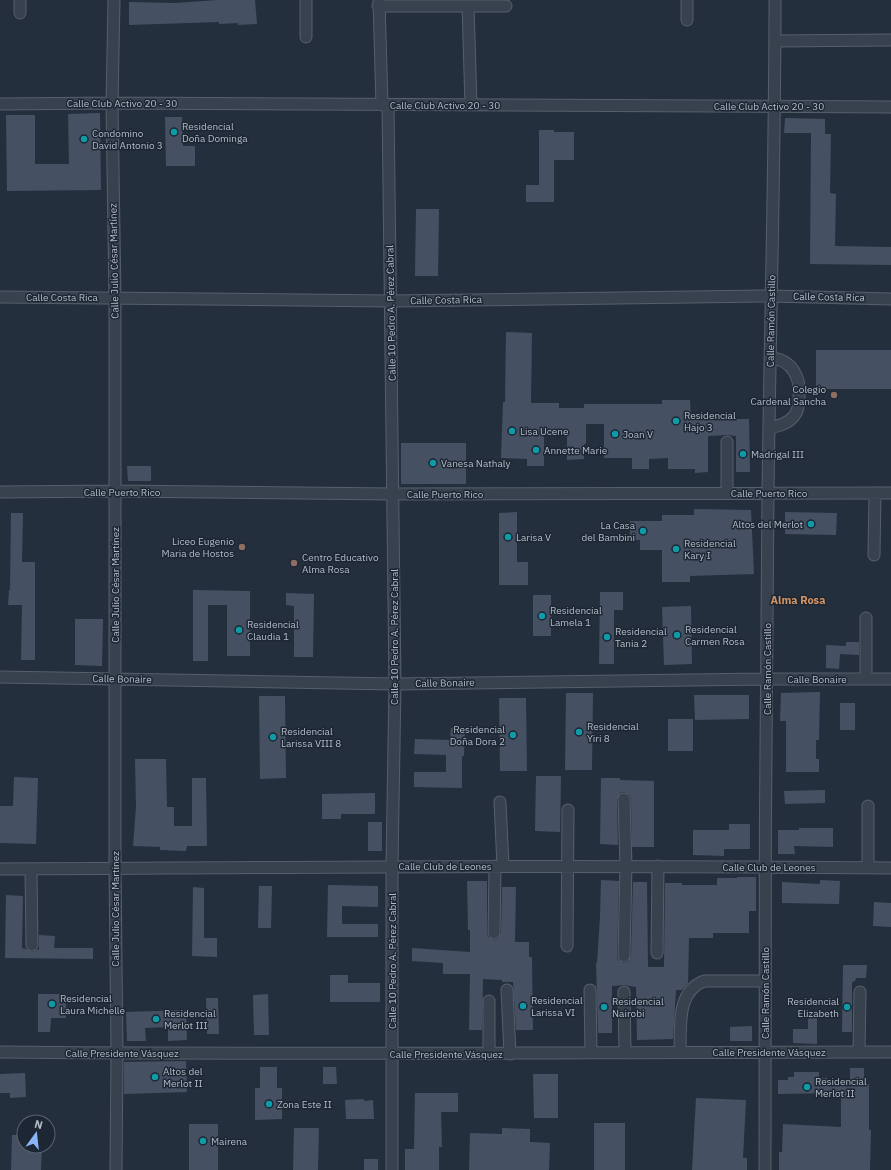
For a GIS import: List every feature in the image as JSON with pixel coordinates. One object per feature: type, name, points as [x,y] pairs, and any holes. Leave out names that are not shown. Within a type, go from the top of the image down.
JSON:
[{"type":"street","points":[[20,0],[20,13]]},
{"type":"street","name":"Calle Julio César Martínez","points":[[114,0],[112,103],[115,298],[116,1170]]},
{"type":"street","points":[[306,0],[306,37]]},
{"type":"street","points":[[687,0],[687,20]]},
{"type":"street","name":"Calle Ramón Castillo","points":[[765,1170],[765,866],[768,493],[775,106],[775,0]]},
{"type":"street","points":[[379,3],[506,6]]},
{"type":"street","name":"Calle 10 Pedro A. Pérez Cabral","points":[[379,3],[385,105],[391,300],[395,684],[392,866],[392,1170]]},
{"type":"street","points":[[468,6],[471,105]]},
{"type":"street","points":[[775,41],[891,40]]},
{"type":"street","name":"Calle Club Activo 20 - 30","points":[[0,104],[112,103],[891,107]]},
{"type":"street","name":"Calle Costa Rica","points":[[0,297],[391,300],[771,296],[891,299]]},
{"type":"street","points":[[769,428],[787,423],[794,416],[799,406],[800,388],[797,376],[791,366],[776,358],[770,358]]},
{"type":"street","points":[[727,442],[727,493]]},
{"type":"street","name":"Calle Puerto Rico","points":[[0,492],[115,491],[393,494],[891,493]]},
{"type":"street","points":[[874,555],[875,493]]},
{"type":"street","points":[[866,618],[866,679]]},
{"type":"street","name":"Calle Bonaire","points":[[0,677],[395,684],[767,679],[891,679]]},
{"type":"street","points":[[624,799],[626,866],[624,956]]},
{"type":"street","points":[[494,933],[499,866],[500,802]]},
{"type":"street","points":[[868,806],[868,867]]},
{"type":"street","points":[[567,946],[568,810]]},
{"type":"street","name":"Calle Club de Leones","points":[[0,869],[392,866],[765,866],[891,868]]},
{"type":"street","points":[[657,953],[658,866]]},
{"type":"street","points":[[31,869],[32,945]]},
{"type":"street","points":[[680,1052],[683,1004],[685,997],[691,989],[704,981],[765,981]]},
{"type":"street","points":[[507,990],[510,1054]]},
{"type":"street","points":[[590,990],[591,1053]]},
{"type":"street","points":[[624,992],[625,1053]]},
{"type":"street","points":[[858,1052],[860,992]]},
{"type":"street","points":[[488,1001],[489,1054]]},
{"type":"street","name":"Calle Presidente Vásquez","points":[[0,1052],[117,1054],[891,1052]]},
{"type":"building","points":[[218,0],[255,0],[257,24],[219,24],[219,22],[129,25],[129,2],[175,3]]},
{"type":"building","name":"Condomino David Antonio 3","points":[[100,113],[101,190],[7,191],[6,115],[35,115],[35,164],[69,164],[68,114]]},
{"type":"building","name":"Residencial Doña Dominga","points":[[165,117],[182,117],[183,146],[195,146],[195,166],[166,166]]},
{"type":"building","points":[[785,118],[825,119],[825,134],[831,134],[830,193],[836,194],[835,246],[891,247],[891,265],[810,264],[811,133],[784,133]]},
{"type":"building","points":[[539,130],[574,132],[574,160],[554,160],[554,202],[526,202],[526,185],[539,185]]},
{"type":"building","points":[[416,209],[439,209],[438,276],[415,276]]},
{"type":"building","points":[[506,332],[532,333],[531,403],[559,403],[559,408],[584,408],[584,404],[662,404],[662,400],[690,400],[691,419],[749,419],[750,472],[736,472],[736,436],[727,435],[708,436],[708,472],[695,473],[695,469],[668,469],[668,458],[649,459],[649,469],[632,469],[632,458],[604,458],[604,424],[586,424],[584,459],[567,460],[567,434],[544,434],[544,466],[527,466],[527,459],[501,458],[503,402],[505,402]]},
{"type":"building","points":[[816,350],[891,350],[891,389],[816,389]]},
{"type":"building","name":"Vanesa Nathaly","points":[[401,443],[466,443],[466,484],[401,484]]},
{"type":"building","points":[[127,466],[151,466],[151,481],[128,481]]},
{"type":"building","points":[[694,509],[751,510],[754,574],[690,576],[690,582],[662,582],[662,550],[640,550],[640,540],[630,540],[630,521],[662,521],[662,515],[694,515]]},
{"type":"building","name":"Larisa V","points":[[517,512],[517,562],[528,562],[528,585],[499,585],[499,513]]},
{"type":"building","name":"Altos del Merlot","points":[[785,512],[837,513],[836,535],[785,534]]},
{"type":"building","points":[[11,513],[23,513],[22,562],[35,562],[35,660],[21,660],[22,605],[8,605],[10,590]]},
{"type":"building","name":"Residencial Claudia 1","points":[[193,590],[250,591],[250,656],[227,656],[227,605],[208,605],[208,661],[193,661]]},
{"type":"building","name":"Residencial Tania 2","points":[[600,592],[623,592],[623,610],[614,610],[614,664],[599,664]]},
{"type":"building","points":[[286,593],[314,594],[313,657],[294,657],[294,606],[286,605]]},
{"type":"building","name":"Residencial Lamela 1","points":[[533,595],[551,595],[551,636],[533,636]]},
{"type":"building","name":"Residencial Carmen Rosa","points":[[691,606],[692,664],[664,665],[662,607]]},
{"type":"building","points":[[75,619],[103,619],[102,666],[75,665]]},
{"type":"building","points":[[846,642],[859,642],[859,655],[840,654],[839,669],[826,668],[826,645],[846,646]]},
{"type":"building","points":[[820,692],[819,740],[816,740],[816,759],[819,759],[819,772],[786,772],[786,721],[780,721],[781,693]]},
{"type":"building","name":"Residencial Yiri 8","points":[[566,693],[593,693],[592,770],[565,770]]},
{"type":"building","points":[[694,695],[749,695],[749,719],[695,720]]},
{"type":"building","name":"Residencial Larissa VIII 8","points":[[259,696],[285,696],[286,778],[260,779]]},
{"type":"building","name":"Residencial Doña Dora 2","points":[[499,698],[526,698],[527,771],[500,771]]},
{"type":"building","points":[[840,703],[855,703],[855,730],[840,730]]},
{"type":"building","points":[[668,719],[693,719],[693,751],[668,751]]},
{"type":"building","points":[[451,728],[465,728],[464,756],[462,756],[462,788],[414,787],[414,772],[446,772],[446,755],[414,754],[415,739],[450,740]]},
{"type":"building","points":[[135,759],[166,759],[167,807],[174,807],[174,826],[192,826],[192,778],[206,778],[207,846],[187,846],[186,851],[160,850],[160,847],[133,846],[136,807]]},
{"type":"building","points":[[536,776],[561,776],[560,832],[535,831]]},
{"type":"building","points":[[14,777],[38,778],[36,844],[0,843],[0,806],[13,806]]},
{"type":"building","points":[[601,778],[654,781],[654,847],[632,847],[631,799],[630,795],[624,792],[620,793],[617,799],[618,845],[600,844]]},
{"type":"building","points":[[825,790],[825,803],[785,804],[784,791]]},
{"type":"building","points":[[375,793],[375,814],[341,814],[341,819],[322,819],[322,794]]},
{"type":"building","points":[[368,822],[382,822],[382,851],[368,851]]},
{"type":"building","points":[[729,824],[750,824],[750,849],[724,849],[724,856],[693,855],[693,830],[729,830]]},
{"type":"building","points":[[799,828],[833,828],[833,847],[794,846],[795,854],[778,854],[778,830],[799,830]]},
{"type":"building","points":[[756,877],[756,911],[749,911],[749,933],[713,933],[713,938],[689,938],[688,983],[682,990],[676,990],[673,1039],[637,1040],[636,987],[624,985],[612,986],[612,1033],[598,1033],[596,963],[600,917],[601,880],[619,881],[617,956],[618,960],[623,963],[628,962],[631,956],[633,882],[647,882],[648,967],[664,967],[665,883],[682,883],[682,885],[717,885],[717,878]]},
{"type":"building","points":[[820,880],[840,881],[839,904],[782,903],[782,882],[820,884]]},
{"type":"building","points":[[467,881],[487,881],[487,933],[488,937],[494,940],[498,939],[501,933],[502,887],[516,887],[515,942],[529,942],[529,957],[532,957],[533,1030],[516,1030],[513,982],[483,979],[482,1030],[469,1030],[470,974],[443,974],[443,963],[412,961],[412,948],[470,952]]},
{"type":"building","points":[[328,885],[378,886],[378,907],[342,906],[342,924],[378,924],[378,937],[327,937]]},
{"type":"building","points":[[259,886],[272,886],[271,928],[258,928]]},
{"type":"building","points":[[193,887],[204,888],[204,938],[217,938],[217,957],[192,956]]},
{"type":"building","points":[[6,895],[23,896],[22,948],[32,952],[35,951],[39,949],[39,935],[55,936],[54,948],[93,948],[93,959],[5,958]]},
{"type":"building","points":[[874,902],[891,903],[891,927],[873,926]]},
{"type":"building","name":"Residencial Elizabeth","points":[[843,965],[867,965],[866,978],[856,978],[855,981],[852,982],[852,1032],[842,1032]]},
{"type":"building","points":[[330,975],[348,975],[348,983],[380,983],[380,1002],[330,1002]]},
{"type":"building","name":"Residencial Laura Michelle","points":[[38,994],[66,994],[66,1018],[51,1018],[50,1032],[38,1032]]},
{"type":"building","points":[[268,994],[269,1035],[254,1035],[253,995]]},
{"type":"building","points":[[206,998],[218,998],[219,1034],[207,1034]]},
{"type":"building","name":"Residencial Merlot III","points":[[186,1010],[187,1040],[168,1041],[168,1027],[145,1028],[146,1041],[127,1041],[126,1012]]},
{"type":"building","points":[[808,1014],[817,1014],[817,1044],[793,1043],[793,1029],[808,1029]]},
{"type":"building","points":[[752,1026],[752,1041],[730,1041],[730,1027]]},
{"type":"building","name":"Altos del Merlot II","points":[[186,1061],[187,1092],[124,1094],[124,1062]]},
{"type":"building","name":"Zona Este II","points":[[260,1067],[277,1067],[277,1088],[282,1088],[282,1119],[255,1120],[255,1088],[260,1088]]},
{"type":"building","points":[[323,1067],[336,1067],[337,1084],[323,1084]]},
{"type":"building","points":[[850,1068],[864,1068],[864,1084],[869,1084],[869,1130],[871,1130],[870,1170],[779,1170],[779,1152],[782,1152],[783,1124],[841,1127],[841,1093],[778,1094],[778,1080],[788,1080],[788,1077],[794,1077],[794,1072],[819,1072],[819,1078],[827,1078],[827,1081],[850,1081]]},
{"type":"building","points":[[25,1073],[26,1097],[10,1098],[10,1093],[0,1093],[0,1074]]},
{"type":"building","points":[[533,1074],[558,1074],[558,1118],[534,1118]]},
{"type":"building","points":[[415,1093],[458,1093],[458,1112],[441,1112],[442,1147],[439,1147],[439,1170],[405,1170],[405,1149],[414,1149]]},
{"type":"building","points":[[696,1098],[746,1100],[743,1158],[747,1158],[747,1170],[692,1170]]},
{"type":"building","points":[[364,1099],[364,1101],[373,1100],[374,1119],[346,1119],[345,1100]]},
{"type":"building","points":[[594,1123],[625,1123],[625,1170],[594,1170]]},
{"type":"building","name":"Mairena","points":[[189,1124],[218,1124],[218,1170],[189,1170]]},
{"type":"building","points":[[294,1128],[319,1128],[318,1170],[293,1170]]},
{"type":"building","points":[[502,1128],[530,1129],[530,1142],[550,1143],[549,1170],[469,1170],[470,1133],[502,1134]]},
{"type":"building","points":[[12,1135],[16,1135],[16,1154],[42,1154],[41,1170],[11,1170]]},
{"type":"building","points":[[364,1159],[378,1159],[378,1170],[364,1170]]},
{"type":"place","name":"Residencial Doña Dominga","points":[[174,132]]},
{"type":"place","name":"Condomino David Antonio 3","points":[[84,139]]},
{"type":"place","name":"Colegio Cardenal Sancha","points":[[834,395]]},
{"type":"place","name":"Residencial Hajo 3","points":[[676,421]]},
{"type":"place","name":"Lisa Ucene","points":[[512,431]]},
{"type":"place","name":"Joan V","points":[[615,434]]},
{"type":"place","name":"Annette Marie","points":[[536,450]]},
{"type":"place","name":"Madrigal III","points":[[743,454]]},
{"type":"place","name":"Vanesa Nathaly","points":[[433,463]]},
{"type":"place","name":"Altos del Merlot","points":[[811,524]]},
{"type":"place","name":"La Casa del Bambini","points":[[643,531]]},
{"type":"place","name":"Larisa V","points":[[508,537]]},
{"type":"place","name":"Liceo Eugenio Maria de Hostos","points":[[242,547]]},
{"type":"place","name":"Residencial Kary I","points":[[676,549]]},
{"type":"place","name":"Centro Educativo Alma Rosa","points":[[294,563]]},
{"type":"place","name":"Residencial Lamela 1","points":[[542,616]]},
{"type":"place","name":"Residencial Claudia 1","points":[[239,630]]},
{"type":"place","name":"Residencial Carmen Rosa","points":[[677,635]]},
{"type":"place","name":"Residencial Tania 2","points":[[607,637]]},
{"type":"place","name":"Residencial Yiri 8","points":[[579,732]]},
{"type":"place","name":"Residencial Doña Dora 2","points":[[513,735]]},
{"type":"place","name":"Residencial Larissa VIII 8","points":[[273,737]]},
{"type":"place","name":"Residencial Laura Michelle","points":[[52,1004]]},
{"type":"place","name":"Residencial Larissa VI","points":[[523,1006]]},
{"type":"place","name":"Residencial Nairobi","points":[[604,1007]]},
{"type":"place","name":"Residencial Elizabeth","points":[[847,1007]]},
{"type":"place","name":"Residencial Merlot III","points":[[156,1019]]},
{"type":"place","name":"Altos del Merlot II","points":[[155,1077]]},
{"type":"place","name":"Residencial Merlot II","points":[[807,1087]]},
{"type":"place","name":"Zona Este II","points":[[269,1104]]},
{"type":"place","name":"Mairena","points":[[203,1141]]},
{"type":"district","name":"Alma Rosa","points":[[798,600]]}]
